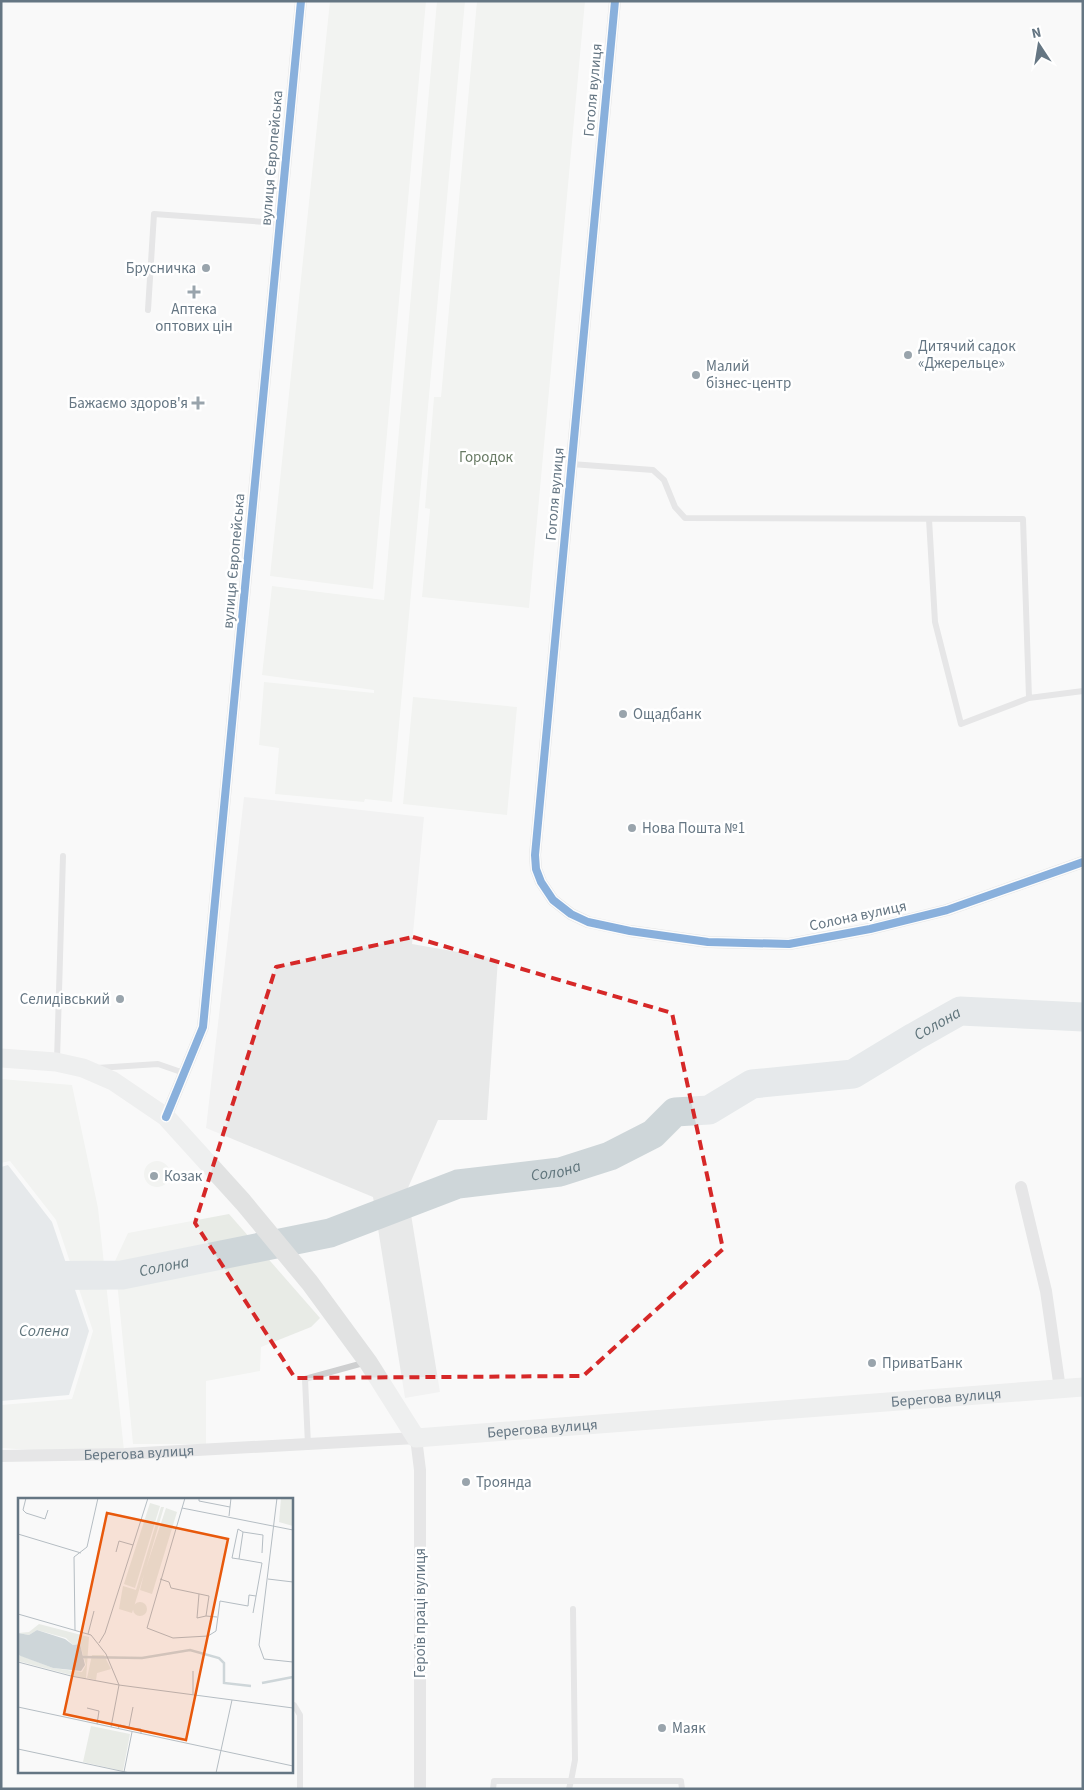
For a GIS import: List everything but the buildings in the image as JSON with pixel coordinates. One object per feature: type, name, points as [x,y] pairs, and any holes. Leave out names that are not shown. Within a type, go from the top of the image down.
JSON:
[{"type":"main road","points":[[1,1058],[56,1062],[83,1068],[113,1081],[166,1117],[243,1202],[310,1283],[368,1362],[416,1438]]},
{"type":"main road","name":"Берегова вулиця","points":[[416,1438],[1083,1387]]},
{"type":"street","name":"вулиця Європейська","points":[[166,1117],[203,1027],[301,1]]},
{"type":"street","name":"Гоголя вулиця","points":[[615,1],[534,854],[536,869],[541,882],[553,900],[571,914],[588,922],[630,932]]},
{"type":"street","name":"Солона вулиця","points":[[630,932],[708,942],[789,944],[870,929],[947,910],[1083,862]]},
{"type":"street","points":[[1021,1187],[1046,1291],[1060,1389]]},
{"type":"street","name":"Берегова вулиця","points":[[1,1456],[125,1454],[416,1438]]},
{"type":"street","name":"Героїв праці вулиця","points":[[416,1438],[420,1470],[420,1789]]},
{"type":"lane","points":[[148,310],[154,214],[280,223]]},
{"type":"lane","points":[[571,464],[653,470],[664,480],[675,507],[685,518],[1023,519],[1029,698]]},
{"type":"lane","points":[[929,519],[935,622],[960,724],[1029,698],[1083,690]]},
{"type":"lane","points":[[56,1062],[63,856]]},
{"type":"lane","points":[[83,1068],[158,1064],[184,1073]]},
{"type":"lane","points":[[308,1445],[305,1379],[368,1362]]},
{"type":"lane","points":[[570,1789],[575,1760],[573,1609]]},
{"type":"lane","points":[[292,1704],[300,1715],[300,1789]]},
{"type":"lane","points":[[493,1789],[494,1781],[681,1781],[682,1789]]},
{"type":"highlighted area","points":[[413,937],[672,1013],[723,1249],[583,1376],[295,1378],[195,1223],[276,967]]},
{"type":"shaded area","points":[[244,797],[424,817],[412,944],[498,959],[487,1120],[438,1120],[407,1190],[440,1392],[405,1398],[373,1197],[206,1128]]},
{"type":"green space","points":[[330,1],[426,1],[373,589],[270,576]]},
{"type":"green space","points":[[437,1],[465,1],[392,802],[365,799],[364,802],[275,794],[279,748],[259,745],[264,682],[374,693],[374,690],[262,675],[272,586],[384,600]]},
{"type":"green space","name":"Городок","points":[[477,1],[585,1],[529,608],[422,597],[430,509],[425,508],[434,397],[441,397]]},
{"type":"green space","points":[[413,697],[517,707],[507,815],[403,804]]},
{"type":"green space","points":[[1,1079],[72,1085],[98,1208],[124,1450],[47,1451],[1,1448],[1,1405],[72,1399],[93,1331],[56,1220],[10,1161],[1,1163]]},
{"type":"green space","points":[[157,1161],[166,1165],[170,1174],[166,1183],[157,1187],[148,1183],[144,1174],[148,1165]]},
{"type":"green space","points":[[229,1214],[320,1318],[311,1327],[261,1347],[260,1371],[206,1381],[206,1444],[133,1444],[115,1261],[128,1233]]},
{"type":"water","name":"Солена","points":[[8,1165],[52,1222],[89,1331],[69,1395],[1,1401],[1,1167]]},
{"type":"waterway","name":"Солона","points":[[1,1276],[122,1275],[330,1233],[458,1184],[560,1172],[610,1156],[653,1134],[675,1112],[709,1110],[752,1084],[853,1074],[960,1011],[1083,1017]]},
{"type":"cycle path","points":[[166,1117],[203,1027],[301,1]]},
{"type":"cycle path","points":[[615,1],[535,855],[536,869],[541,882],[553,900],[571,914],[588,922],[630,931],[708,942],[789,944],[870,929],[947,910],[1083,862]]},
{"type":"place","name":"Брусничка","points":[[206,268]]},
{"type":"place","name":"Аптека оптових цін","points":[[194,292]]},
{"type":"place","name":"Дитячий садок «Джерельце»","points":[[908,355]]},
{"type":"place","name":"Малий бізнес-центр","points":[[696,375]]},
{"type":"place","name":"Бажаємо здоров'я","points":[[198,403]]},
{"type":"place","name":"Ощадбанк","points":[[623,714]]},
{"type":"place","name":"Нова Пошта №1","points":[[632,828]]},
{"type":"place","name":"Селидівський","points":[[120,999]]},
{"type":"place","name":"Козак","points":[[154,1176]]},
{"type":"place","name":"ПриватБанк","points":[[872,1363]]},
{"type":"place","name":"Троянда","points":[[466,1482]]},
{"type":"place","name":"Маяк","points":[[662,1728]]}]
